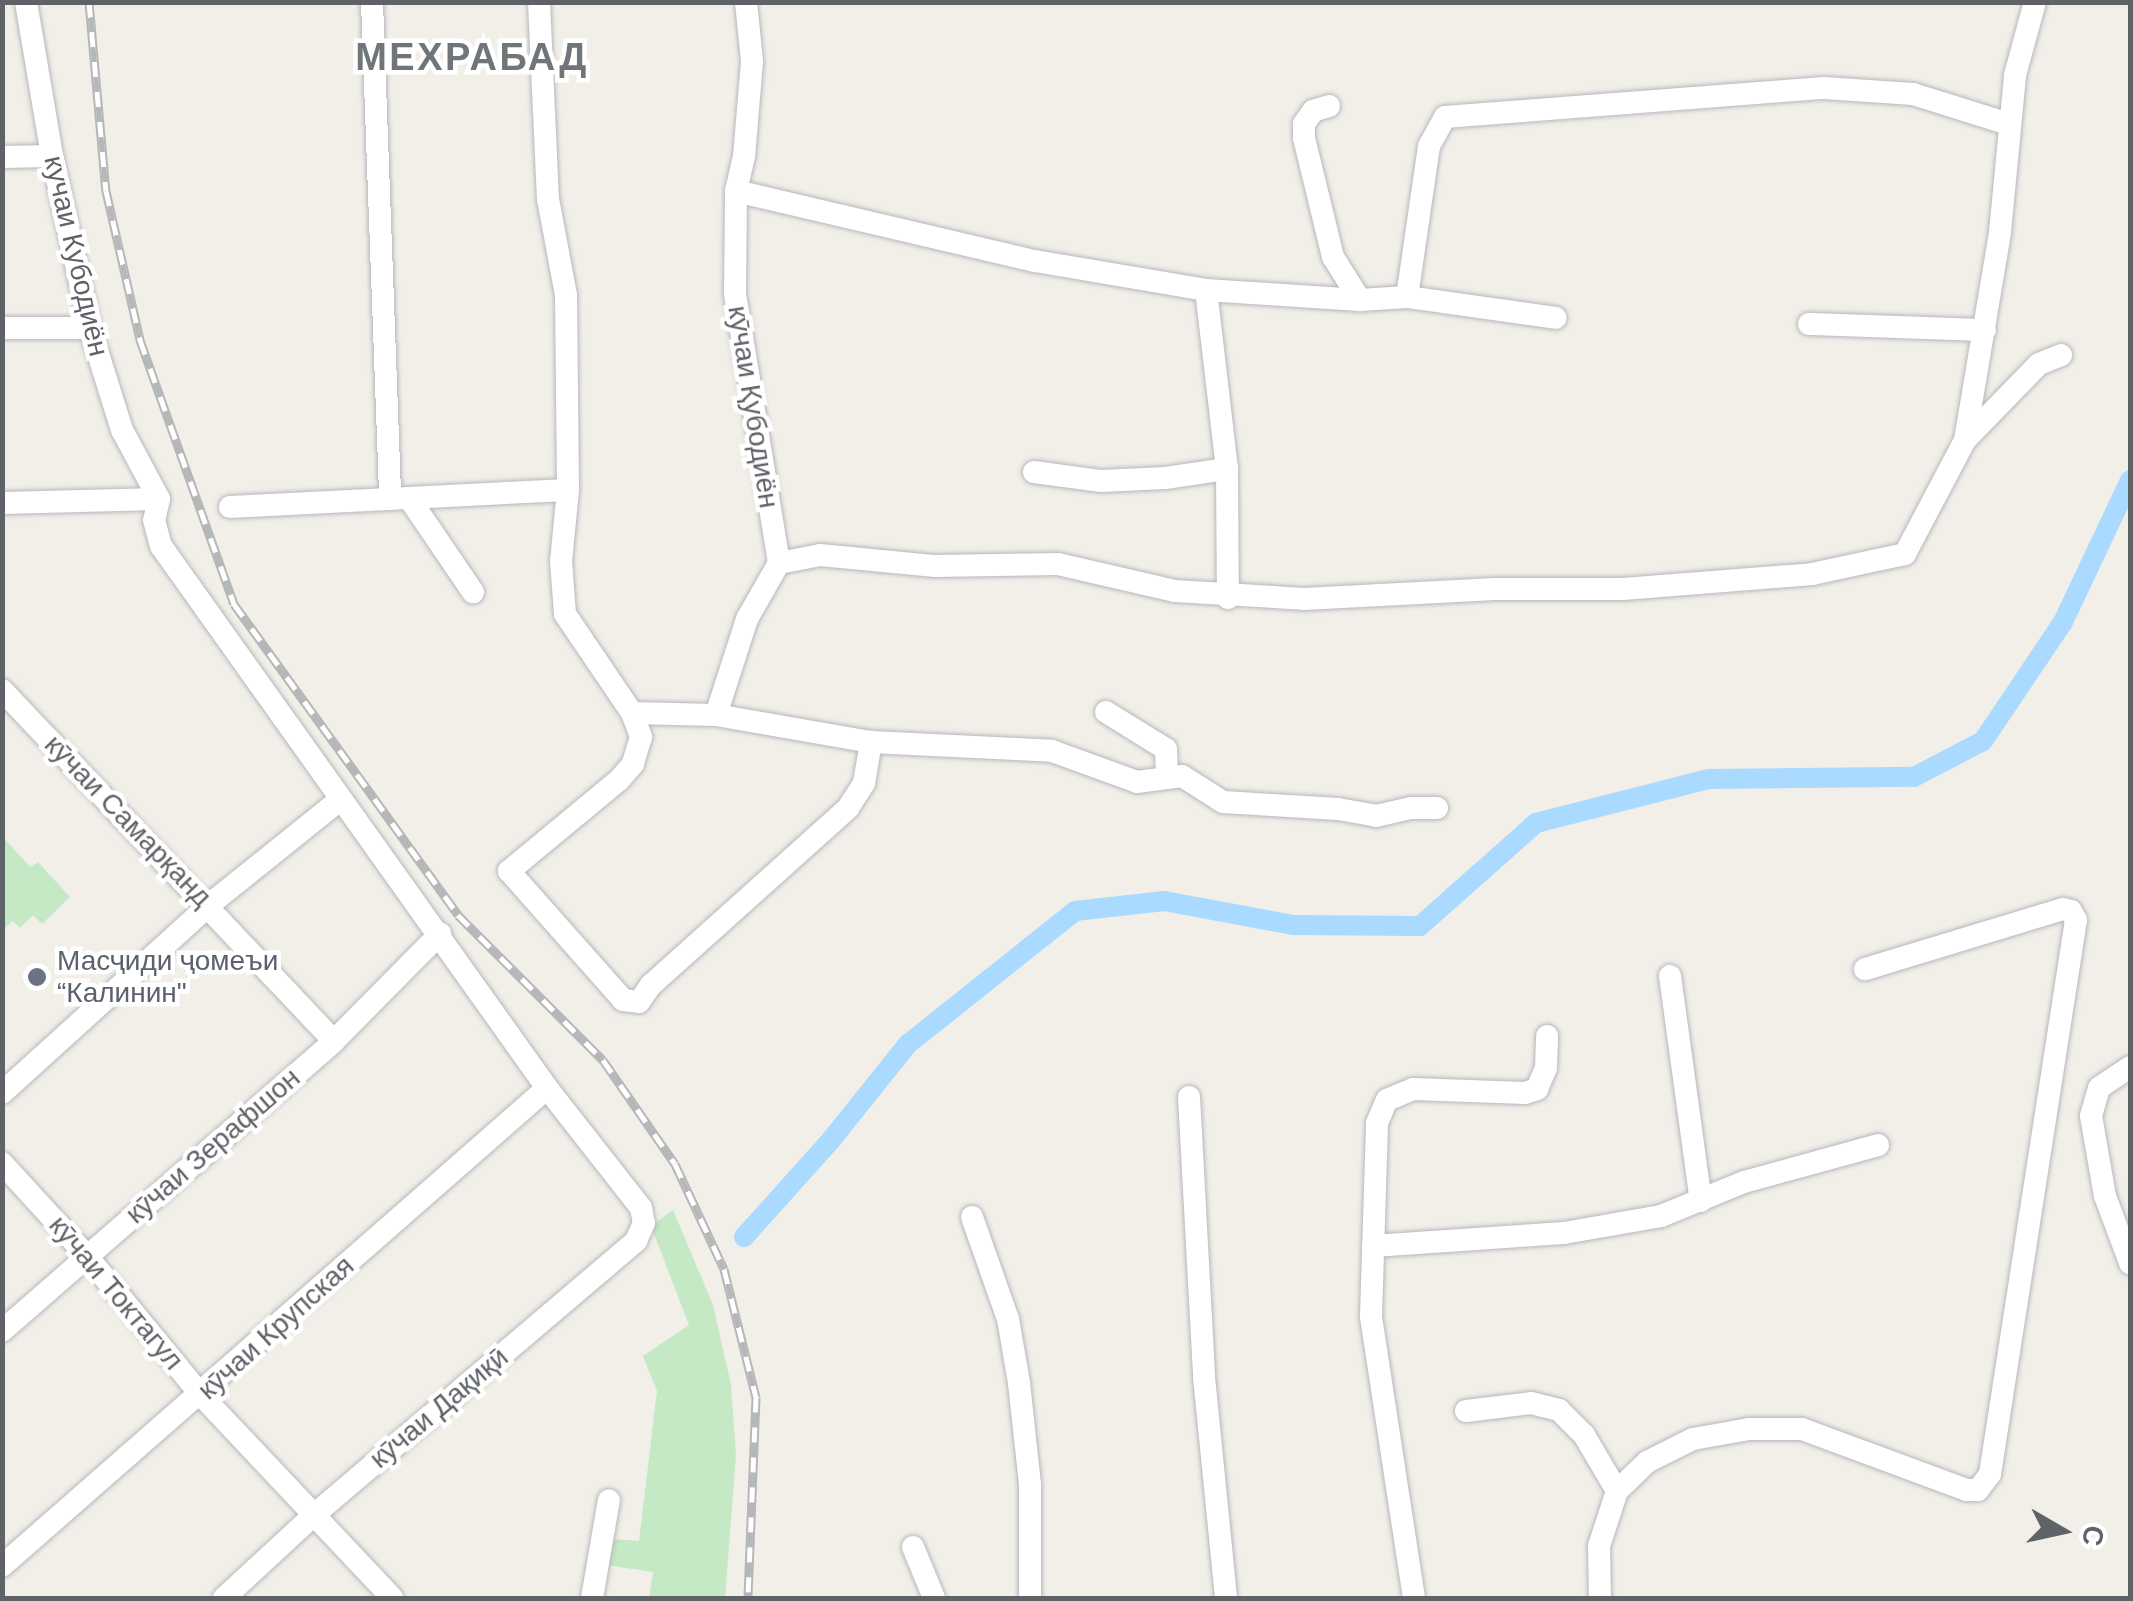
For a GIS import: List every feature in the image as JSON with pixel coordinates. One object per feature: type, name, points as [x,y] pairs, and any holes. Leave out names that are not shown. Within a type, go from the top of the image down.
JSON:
[{"type":"street","name":"кучаи Кубодиён","points":[[26,2],[52,156],[90,328],[122,430],[159,499]]},
{"type":"street","points":[[372,2],[400,498],[473,592]]},
{"type":"street","points":[[538,2],[548,199],[566,296],[568,490],[561,560],[565,614],[632,713],[642,737],[634,764],[508,871],[614,994],[639,1002],[651,985],[848,808],[864,783],[871,742]]},
{"type":"street","name":"кӯчаи Қубодиён","points":[[746,2],[752,61],[744,157],[736,191],[734,293],[779,563]]},
{"type":"street","points":[[1965,440],[2000,232],[2015,75],[2036,2]]},
{"type":"street","points":[[1407,297],[1430,146],[1445,117],[1824,88],[1914,94],[2009,124]]},
{"type":"street","points":[[1329,106],[1313,111],[1304,124],[1304,138],[1334,257],[1360,300]]},
{"type":"street","points":[[2,157],[52,156]]},
{"type":"street","points":[[736,191],[1035,262],[1206,290],[1360,300],[1407,297],[1556,318]]},
{"type":"street","points":[[1206,290],[1227,469],[1228,598]]},
{"type":"street","points":[[1809,324],[1984,330]]},
{"type":"street","points":[[2,328],[90,328]]},
{"type":"street","points":[[716,715],[747,619],[779,563],[820,555],[935,566],[1058,564],[1175,592],[1228,598],[1622,589],[1812,574],[1864,565],[1904,554],[1965,440],[2039,364],[2061,354]]},
{"type":"street","points":[[1034,472],[1100,481],[1227,469]]},
{"type":"street","points":[[230,507],[568,490]]},
{"type":"street","points":[[2,503],[159,499],[154,520],[162,546],[547,1088]]},
{"type":"street","name":"кӯчаи Самарқанд","points":[[2,690],[334,1041]]},
{"type":"street","points":[[1106,712],[1166,749],[1167,775]]},
{"type":"street","points":[[632,713],[716,715],[871,742],[1052,751],[1145,784],[1167,775],[1182,776],[1223,802],[1338,809],[1376,816],[1411,808],[1437,808]]},
{"type":"street","points":[[2,1092],[209,906],[341,799]]},
{"type":"street","points":[[1600,1598],[1599,1546],[1617,1491],[1647,1462],[1693,1439],[1750,1429],[1802,1429],[1967,1490],[1978,1490],[1990,1474],[2076,920],[2072,911],[2063,909],[1865,969]]},
{"type":"street","name":"кӯчаи Зерафшон","points":[[2,1331],[334,1041],[440,934]]},
{"type":"street","points":[[1670,976],[1700,1201]]},
{"type":"street","points":[[1414,1598],[1371,1316],[1373,1148],[1380,1108],[1387,1100],[1413,1088],[1525,1093],[1537,1089],[1546,1068],[1547,1036]]},
{"type":"street","points":[[2130,1067],[2098,1088],[2091,1116],[2105,1196],[2130,1263]]},
{"type":"street","name":"кӯчаи Дақиқӣ","points":[[224,1598],[315,1514],[636,1241],[644,1223],[642,1214],[547,1088]]},
{"type":"street","name":"кӯчаи Крупская","points":[[2,1566],[547,1088]]},
{"type":"street","points":[[1189,1097],[1204,1378],[1226,1598]]},
{"type":"street","points":[[1373,1246],[1564,1233],[1660,1216],[1744,1182],[1878,1145]]},
{"type":"street","name":"кӯчаи Токтагул","points":[[2,1163],[86,1255],[201,1395],[392,1598]]},
{"type":"street","points":[[972,1218],[1008,1319],[1019,1382],[1030,1485],[1030,1598]]},
{"type":"street","points":[[1466,1411],[1531,1403],[1559,1410],[1584,1436],[1617,1491]]},
{"type":"street","points":[[592,1598],[609,1500]]},
{"type":"street","points":[[914,1547],[934,1598]]},
{"type":"green space","points":[[2,836],[30,867],[38,862],[70,897],[42,924],[33,915],[20,928],[13,921],[3,930]]},
{"type":"green space","points":[[673,1210],[713,1305],[731,1385],[736,1455],[725,1598],[649,1598],[653,1572],[606,1565],[610,1539],[639,1541],[657,1391],[643,1356],[689,1325],[651,1226]]},
{"type":"waterway","points":[[744,1237],[831,1140],[908,1044],[1075,911],[1164,901],[1294,925],[1420,926],[1536,823],[1709,779],[1914,777],[1983,741],[2063,622],[2130,480]]},
{"type":"railway","points":[[89,2],[106,191],[140,340],[234,604],[458,915],[603,1060],[675,1164],[724,1269],[756,1397],[748,1598]]},
{"type":"place","name":"Масҷиди ҷомеъи “Калинин\"","points":[[37,977]]},
{"type":"district","name":"МЕХРАБАД","points":[[472,58]]}]
